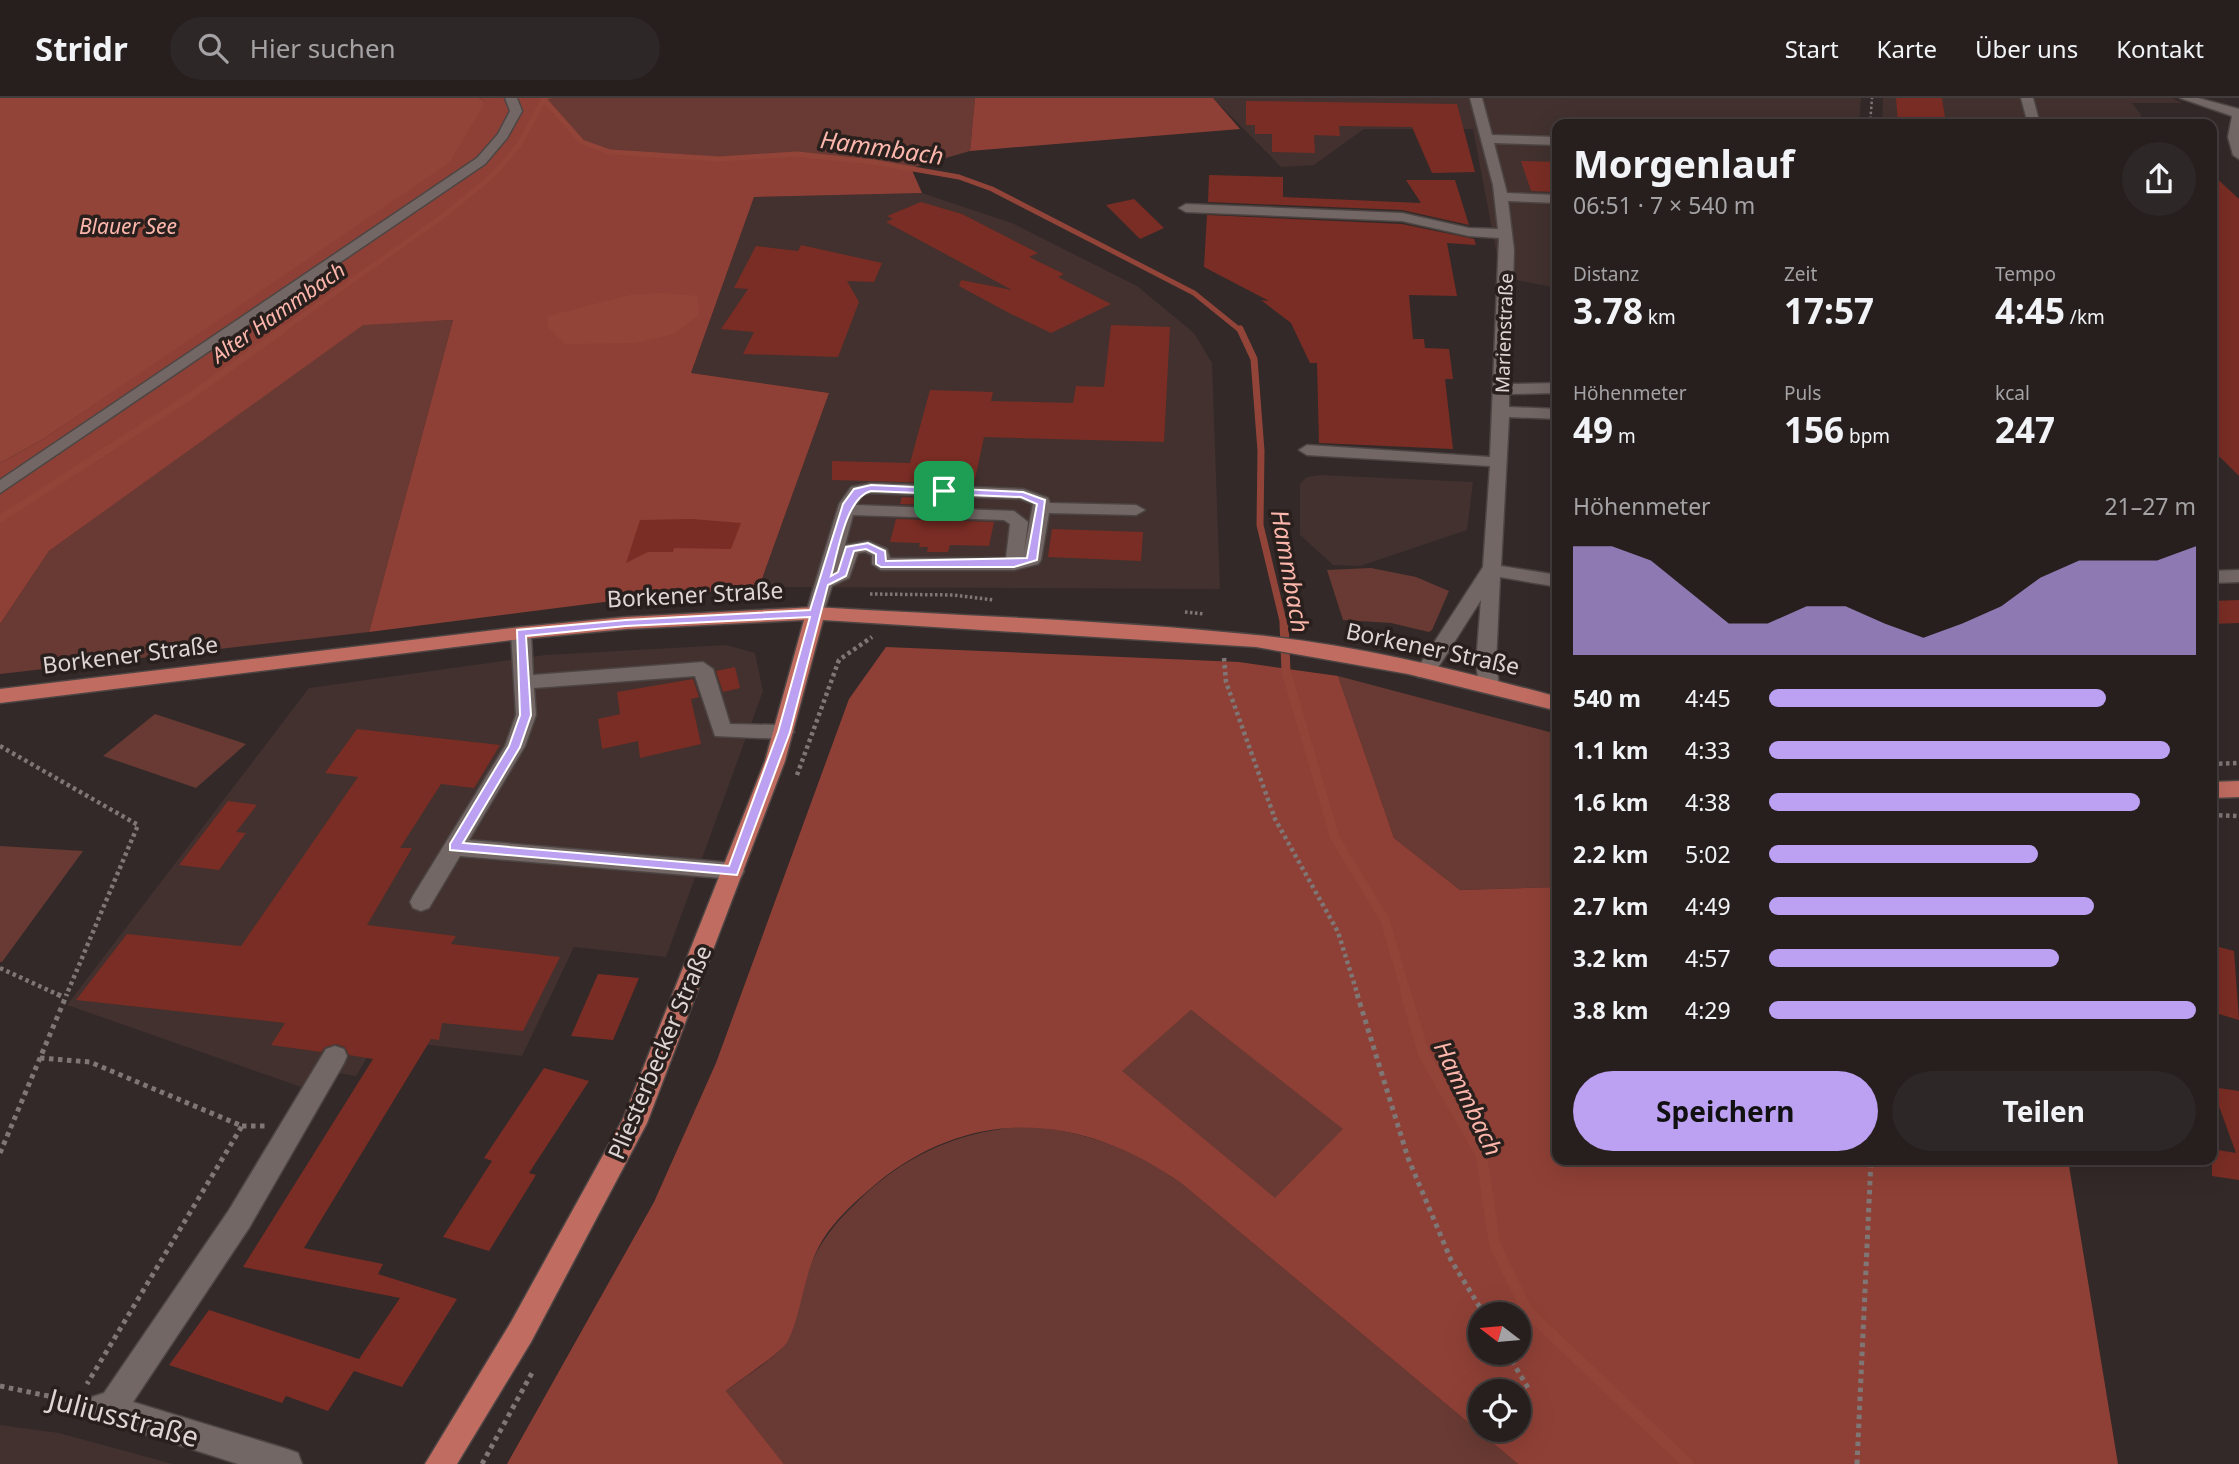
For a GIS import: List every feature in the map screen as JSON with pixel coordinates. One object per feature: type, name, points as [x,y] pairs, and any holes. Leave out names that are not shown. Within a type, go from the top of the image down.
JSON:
[{"type":"main road","name":"Borkener Straße","points":[[0,696],[521,633],[626,623],[815,613],[1256,641],[1311,649],[1489,685],[1552,702]]},
{"type":"main road","name":"Pliesterbecker Straße","points":[[440,1464],[521,1332],[634,1123],[733,871],[784,732],[815,613]]},
{"type":"street","points":[[0,488],[481,161],[503,135],[516,111],[511,98]]},
{"type":"street","name":"Marienstraße","points":[[1476,98],[1500,197],[1505,234],[1502,390],[1486,663],[1489,685]]},
{"type":"street","points":[[2027,98],[2033,119]]},
{"type":"street","points":[[2186,98],[2237,120],[2239,155]]},
{"type":"street","points":[[1487,139],[1552,141]]},
{"type":"street","points":[[1500,197],[1552,199]]},
{"type":"street","points":[[1186,208],[1402,217],[1469,232],[1505,234]]},
{"type":"street","points":[[1502,390],[1552,388]]},
{"type":"street","points":[[1501,412],[1552,414]]},
{"type":"street","points":[[1307,450],[1498,462]]},
{"type":"street","points":[[815,613],[824,583],[846,510],[857,491],[871,488],[1023,495],[1041,502],[1032,560],[1014,564],[881,564],[881,553],[868,546],[849,549],[843,574],[824,583]]},
{"type":"street","points":[[1041,508],[1136,510]]},
{"type":"street","points":[[846,510],[1008,515],[1019,522],[1014,564]]},
{"type":"street","points":[[1490,570],[1552,580]]},
{"type":"street","name":"Marienstraße","points":[[1425,672],[1490,570]]},
{"type":"street","points":[[2217,576],[2239,576]]},
{"type":"street","points":[[421,902],[515,747],[526,715],[521,633]]},
{"type":"street","points":[[523,682],[703,669],[722,731],[784,732]]},
{"type":"street","points":[[454,847],[733,871]]},
{"type":"street","points":[[96,1406],[239,1219],[335,1056]]},
{"type":"street","name":"Juliusstraße","points":[[96,1406],[287,1464]]},
{"type":"path","points":[[1870,119],[1872,98]]},
{"type":"path","points":[[1224,639],[1226,682],[1275,819],[1338,932],[1408,1158],[1451,1260],[1477,1302]]},
{"type":"path","points":[[0,746],[138,825],[0,1153]]},
{"type":"path","points":[[2217,764],[2239,763]]},
{"type":"path","points":[[2217,815],[2239,816]]},
{"type":"path","points":[[0,968],[65,999]]},
{"type":"path","points":[[40,1058],[90,1062],[242,1126],[96,1406]]},
{"type":"path","points":[[1857,1464],[1871,1165]]},
{"type":"path","name":"Juliusstraße","points":[[0,1386],[96,1406]]},
{"type":"shaded area","points":[[479,98],[554,98],[544,100],[582,142],[610,152],[719,159],[797,154],[911,168],[922,193],[754,197],[691,373],[829,393],[759,587],[604,602],[369,632],[453,320],[363,325],[49,551],[0,624],[0,463],[42,440],[259,291],[485,102]]},
{"type":"shaded area","points":[[975,98],[970,151],[911,168],[797,154],[719,159],[610,152],[582,142],[544,99]]},
{"type":"shaded area","points":[[975,98],[1213,98],[1240,129],[970,151]]},
{"type":"shaded area","points":[[1213,98],[1861,98],[1859,119],[1552,119],[1552,287],[1501,277],[1473,129],[1364,129],[1314,165],[1281,167]]},
{"type":"shaded area","points":[[1883,98],[2172,98],[2182,103],[2132,103],[2141,119],[1882,119]]},
{"type":"shaded area","points":[[922,193],[1012,223],[1137,286],[1194,333],[1212,363],[1220,589],[759,587],[829,393],[691,373],[754,197]]},
{"type":"shaded area","points":[[453,320],[369,632],[0,674],[0,624],[49,551],[363,324]]},
{"type":"shaded area","points":[[1320,475],[1473,482],[1467,530],[1360,566],[1333,565],[1300,535],[1300,484],[1307,477]]},
{"type":"shaded area","points":[[1371,568],[1416,577],[1449,591],[1432,630],[1429,632],[1391,623],[1343,620],[1327,570]]},
{"type":"shaded area","points":[[726,645],[755,653],[763,691],[666,957],[574,947],[522,1056],[378,1039],[356,1076],[314,1069],[301,1087],[67,1005],[309,688],[545,655]]},
{"type":"shaded area","points":[[886,647],[1239,662],[1338,676],[1394,838],[1460,890],[1552,887],[1552,1165],[2069,1165],[2118,1464],[1518,1464],[1492,1442],[1531,1442],[1531,1379],[1468,1379],[1468,1422],[1181,1183],[1144,1160],[1106,1143],[1067,1132],[1029,1128],[990,1130],[952,1140],[914,1157],[870,1189],[827,1233],[811,1265],[788,1341],[726,1391],[784,1464],[507,1464],[654,1202],[716,1063],[849,699]],"holes":[[[1191,1010],[1343,1129],[1275,1198],[1122,1071]]]},
{"type":"shaded area","points":[[1338,676],[1552,733],[1552,887],[1460,890],[1394,838]]},
{"type":"shaded area","points":[[155,714],[246,744],[196,788],[103,756]]},
{"type":"shaded area","points":[[0,846],[83,851],[2,962],[0,962]]},
{"type":"shaded area","points":[[1191,1010],[1344,1129],[1275,1199],[1121,1071]]},
{"type":"shaded area","points":[[1031,1126],[1092,1138],[1145,1160],[1163,1171],[1181,1183],[1468,1422],[1468,1442],[1492,1442],[1518,1464],[784,1464],[726,1391],[785,1345],[792,1332],[809,1269],[828,1234],[874,1186],[914,1158],[957,1139],[1005,1128]]},
{"type":"shaded area","points":[[0,1425],[59,1433],[173,1464],[0,1464]]},
{"type":"water","name":"Blauer See","points":[[0,98],[479,98],[485,102],[450,162],[42,440],[0,463]]},
{"type":"water","points":[[663,293],[697,296],[699,315],[674,334],[635,343],[565,344],[548,327],[548,316],[630,295]]},
{"type":"building","points":[[1896,98],[1942,98],[1945,119],[1898,119]]},
{"type":"building","points":[[1246,101],[1457,104],[1475,172],[1432,173],[1412,127],[1339,126],[1340,136],[1314,135],[1315,153],[1272,152],[1272,134],[1255,134],[1255,125],[1246,125]]},
{"type":"building","points":[[1521,161],[1552,162],[1552,192],[1531,191]]},
{"type":"building","points":[[1209,175],[1283,177],[1283,197],[1421,203],[1406,180],[1455,180],[1469,225],[1402,210],[1208,202]]},
{"type":"building","points":[[2217,179],[2239,199],[2239,476],[2217,457]]},
{"type":"building","points":[[1134,199],[1164,228],[1140,239],[1106,205]]},
{"type":"building","points":[[921,202],[962,214],[1038,253],[1029,257],[1064,274],[1058,277],[1111,304],[1051,333],[1009,313],[959,286],[961,280],[1012,290],[886,222],[893,219],[887,216]]},
{"type":"building","points":[[1207,215],[1402,224],[1474,239],[1476,245],[1447,243],[1457,296],[1409,295],[1413,339],[1424,339],[1425,348],[1449,349],[1453,379],[1445,379],[1453,449],[1319,443],[1317,363],[1310,363],[1291,323],[1261,300],[1269,301],[1204,267]]},
{"type":"building","points":[[801,245],[882,263],[874,282],[847,281],[859,302],[838,357],[743,354],[754,332],[721,329],[748,289],[734,288],[756,246],[798,251]]},
{"type":"building","points":[[1111,325],[1170,327],[1164,442],[984,437],[974,484],[832,480],[832,461],[910,463],[930,390],[993,392],[991,401],[1073,403],[1076,386],[1104,387]]},
{"type":"building","points":[[902,497],[971,500],[970,507],[900,504]]},
{"type":"building","points":[[692,519],[741,523],[731,549],[674,548],[673,552],[648,552],[626,563],[640,520]]},
{"type":"building","points":[[896,519],[994,522],[989,546],[950,545],[948,552],[927,552],[928,547],[919,547],[920,543],[890,542]]},
{"type":"building","points":[[1052,529],[1143,532],[1141,561],[1048,557]]},
{"type":"building","points":[[2239,600],[2239,623],[2217,624],[2217,601]]},
{"type":"building","points":[[735,667],[740,688],[723,692],[716,671]]},
{"type":"building","points":[[693,679],[699,697],[691,699],[701,744],[640,758],[638,741],[602,749],[598,719],[620,714],[617,692]]},
{"type":"building","points":[[357,729],[500,745],[474,788],[441,784],[400,848],[412,848],[367,925],[456,936],[451,944],[560,957],[523,1031],[442,1023],[439,1040],[431,1039],[304,1248],[383,1264],[378,1274],[457,1299],[402,1387],[354,1371],[328,1411],[286,1396],[282,1403],[169,1365],[209,1310],[359,1359],[400,1298],[243,1267],[373,1059],[349,1055],[345,1047],[336,1044],[325,1047],[321,1052],[271,1045],[285,1023],[76,1000],[127,934],[241,946],[358,777],[325,773]]},
{"type":"building","points":[[228,801],[257,805],[236,832],[246,833],[219,870],[179,865]]},
{"type":"building","points":[[2217,946],[2234,951],[2239,1020],[2217,1013]]},
{"type":"building","points":[[598,974],[639,978],[613,1040],[571,1036]]},
{"type":"building","points":[[544,1068],[589,1081],[529,1173],[536,1175],[489,1251],[443,1237],[492,1161],[484,1158]]},
{"type":"building","points":[[2217,1088],[2239,1091],[2239,1180],[2212,1176],[2212,1165],[2217,1165],[2217,1150],[2236,1153],[2217,1101]]},
{"type":"waterway","name":"Alter Hammbach","points":[[281,331],[446,214],[495,173],[519,145],[544,99]]},
{"type":"waterway","name":"Hammbach","points":[[544,99],[582,142],[610,152],[719,159],[797,154],[873,162],[959,177],[992,189],[1194,293],[1241,331]]},
{"type":"waterway","name":"Alter Hammbach","points":[[0,519],[189,397],[284,329]]},
{"type":"waterway","name":"Hammbach","points":[[1241,331],[1254,359],[1261,451],[1260,525],[1284,625]]},
{"type":"waterway","name":"Hammbach","points":[[1284,623],[1286,671],[1335,838],[1385,920],[1407,996]]},
{"type":"waterway","name":"Hammbach","points":[[1406,994],[1424,1055],[1481,1154],[1495,1245],[1527,1311],[1688,1464]]},
{"type":"route","points":[[944,491],[871,488],[857,491],[848,504],[824,583],[815,613],[626,623],[521,633],[526,715],[515,747],[454,847],[733,871],[775,761],[824,583],[843,574],[849,549],[868,546],[881,553],[881,564],[1014,564],[1032,560],[1041,502],[1023,495],[944,491]]}]
